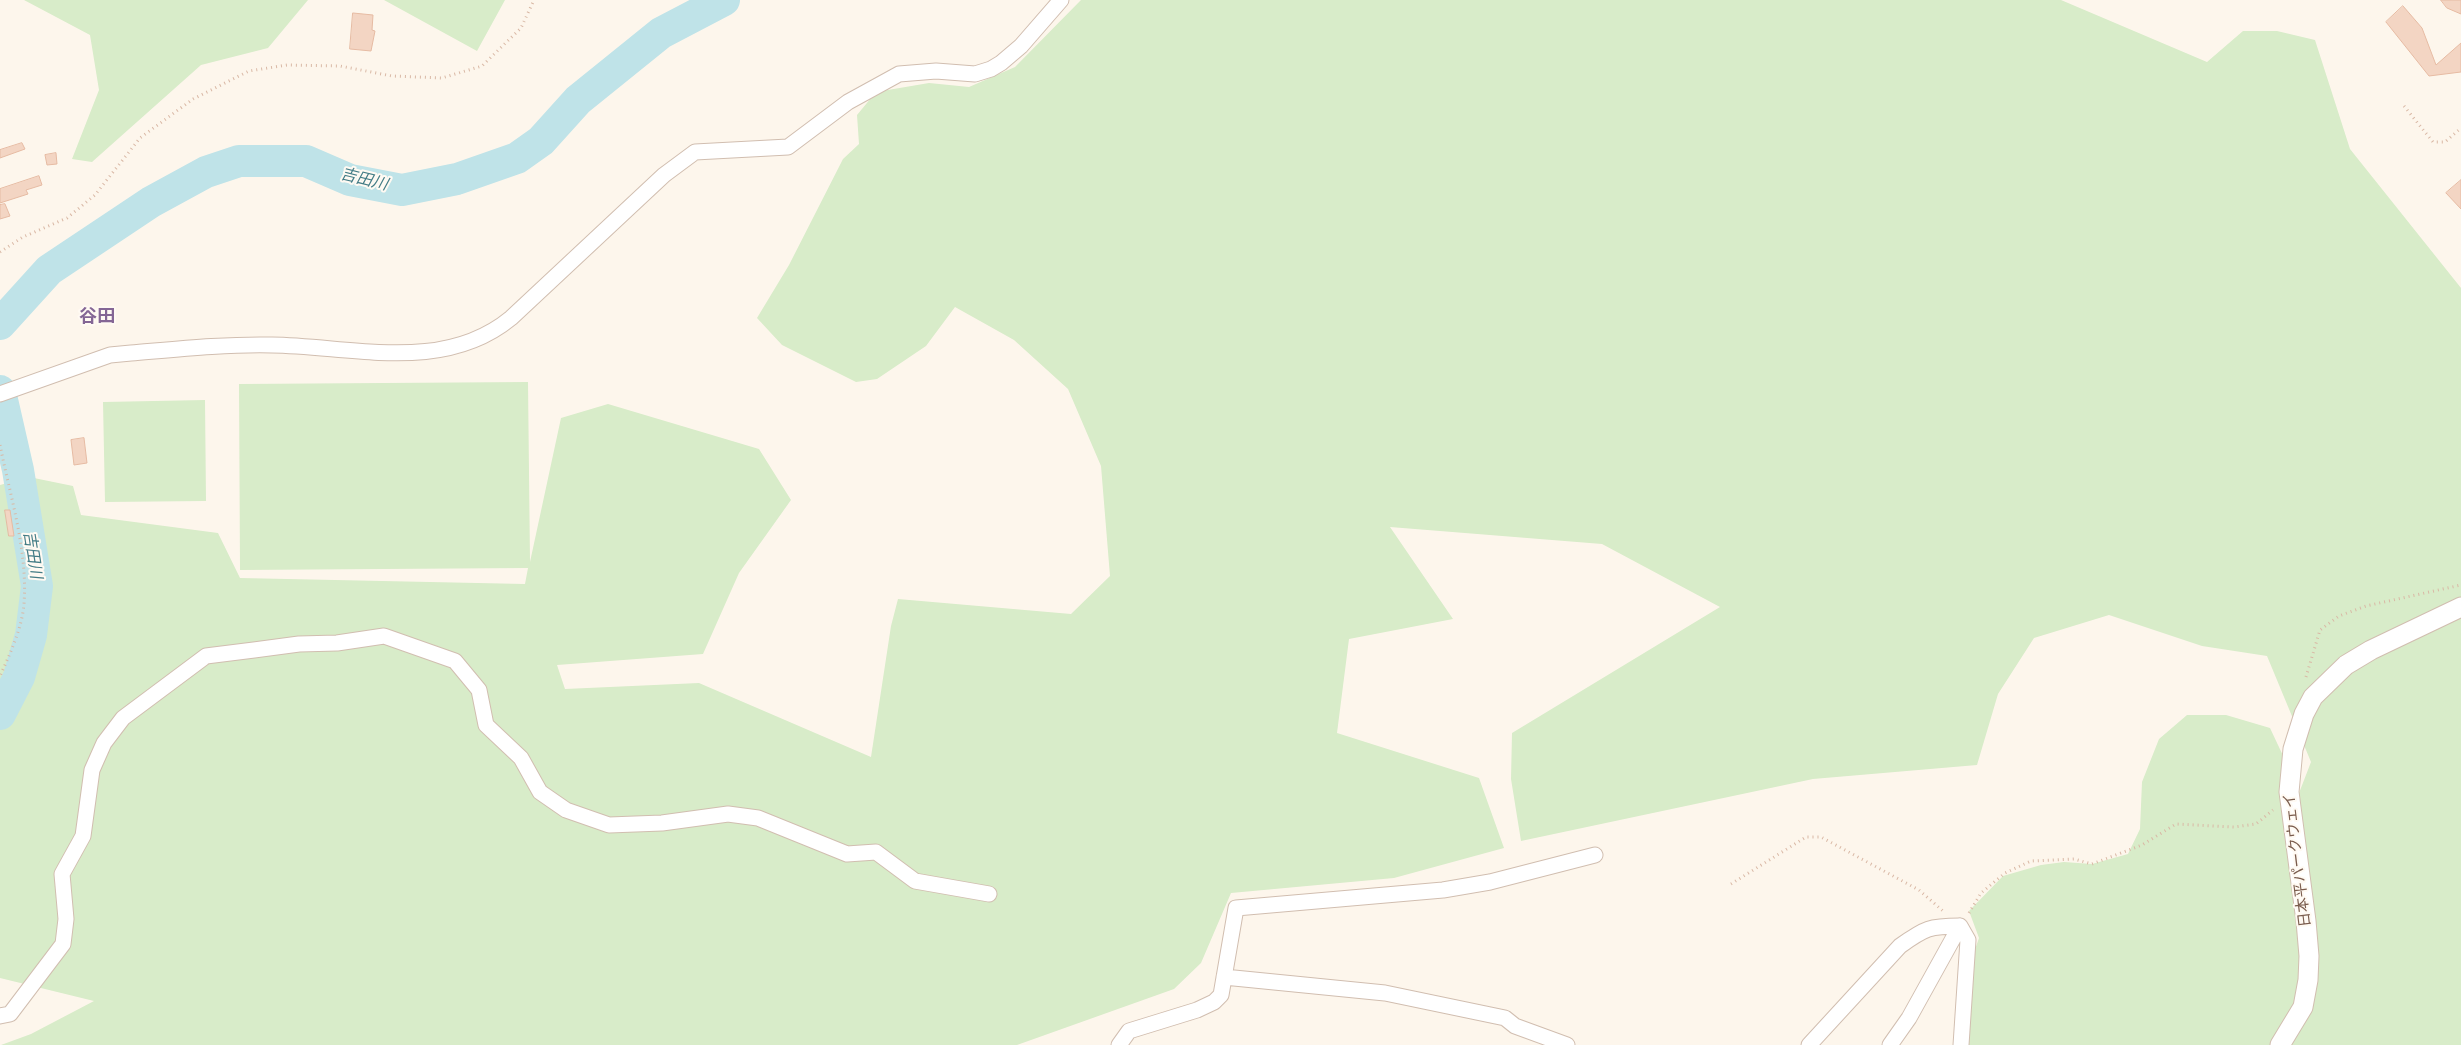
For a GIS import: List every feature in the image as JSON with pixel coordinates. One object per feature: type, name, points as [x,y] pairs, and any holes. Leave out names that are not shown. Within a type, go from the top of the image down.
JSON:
[{"type":"street","points":[[0,394],[110,355],[272,345],[406,353],[432,352],[472,341],[500,327],[511,318],[664,175],[695,152],[788,147],[848,102],[899,74],[936,71],[974,74],[991,69],[1021,46],[1061,0]]},
{"type":"street","name":"日本平パークウェイ","points":[[2280,1045],[2303,1007],[2308,980],[2309,956],[2306,921],[2289,792],[2293,749],[2304,714],[2313,696],[2346,666],[2371,650],[2461,607]]},
{"type":"street","points":[[0,1016],[10,1014],[63,944],[66,919],[62,874],[83,836],[92,770],[104,743],[123,718],[206,656],[263,648],[299,644],[338,643],[384,636],[455,661],[479,690],[486,725],[521,758],[540,792],[566,810],[609,824],[662,824],[728,814],[758,818],[847,854],[876,852],[916,881],[989,894]]},
{"type":"street","points":[[1118,1045],[1129,1032],[1197,1010],[1214,1002],[1221,995],[1236,908],[1442,890],[1490,882],[1595,854]]},
{"type":"street","points":[[1809,1045],[1900,946],[1916,934],[1933,926],[1960,926]]},
{"type":"street","points":[[1890,1045],[1909,1018],[1960,926]]},
{"type":"street","points":[[1960,926],[1968,940],[1961,1045]]},
{"type":"street","points":[[1224,977],[1403,997],[1504,1018],[1515,1026],[1568,1045]]},
{"type":"path","points":[[0,252],[23,237],[67,218],[95,195],[140,138],[194,99],[249,72],[296,65],[340,66],[392,76],[442,78],[482,66],[522,28],[534,0]]},
{"type":"path","points":[[2404,106],[2433,142],[2445,142],[2461,128]]},
{"type":"path","points":[[0,445],[22,552],[24,603],[21,621],[0,676]]},
{"type":"path","points":[[2304,682],[2320,630],[2339,616],[2366,606],[2461,586]]},
{"type":"path","points":[[1731,884],[1806,837],[1821,837],[1919,890],[1960,926],[1981,893],[2005,873],[2031,861],[2074,859],[2092,864],[2142,845],[2176,824],[2234,827],[2256,824],[2277,806]]},
{"type":"green space","points":[[24,0],[308,0],[268,48],[201,65],[92,162],[72,159],[99,90],[90,35]]},
{"type":"green space","points":[[384,0],[505,0],[477,51]]},
{"type":"green space","points":[[1081,0],[2061,0],[2207,62],[2243,31],[2277,31],[2315,40],[2350,149],[2461,288],[2461,1045],[1967,1045],[1971,961],[1979,938],[1969,911],[2003,876],[2041,865],[2064,862],[2092,864],[2128,854],[2140,829],[2142,782],[2159,739],[2187,715],[2226,715],[2270,728],[2286,762],[2284,832],[2311,762],[2267,656],[2202,646],[2109,615],[2034,638],[1998,694],[1977,765],[1813,779],[1521,841],[1511,779],[1512,733],[1720,607],[1602,544],[1390,527],[1453,619],[1349,639],[1337,733],[1479,778],[1504,848],[1394,878],[1231,893],[1201,963],[1174,989],[1017,1045],[1,1045],[31,1034],[94,1001],[0,978],[0,485],[29,477],[73,486],[81,515],[218,533],[240,578],[525,584],[528,568],[240,570],[239,384],[528,382],[530,562],[561,418],[608,404],[759,449],[791,500],[739,573],[703,654],[557,665],[565,689],[699,683],[871,757],[891,626],[898,599],[1071,614],[1110,576],[1101,466],[1068,389],[1014,340],[955,307],[926,346],[877,379],[856,382],[782,345],[757,318],[789,265],[843,159],[859,144],[857,115],[876,92],[929,83],[969,87],[1015,67]]},
{"type":"green space","points":[[205,400],[206,501],[105,502],[103,402]]},
{"type":"building","points":[[2441,0],[2461,0],[2461,14],[2447,8]]},
{"type":"building","points":[[2403,6],[2422,28],[2436,65],[2461,43],[2461,72],[2429,76],[2386,22]]},
{"type":"building","points":[[353,13],[373,15],[372,30],[375,31],[371,51],[350,49]]},
{"type":"building","points":[[22,143],[25,149],[0,158],[0,150]]},
{"type":"building","points":[[56,153],[57,164],[47,165],[45,155]]},
{"type":"building","points":[[39,176],[42,185],[26,190],[28,194],[0,203],[0,189]]},
{"type":"building","points":[[2461,180],[2461,209],[2446,193]]},
{"type":"building","points":[[5,204],[10,216],[0,219],[0,205]]},
{"type":"building","points":[[84,438],[87,463],[74,465],[71,440]]},
{"type":"building","points":[[5,510],[10,510],[14,536],[9,536]]},
{"type":"waterway","name":"吉田川","points":[[0,324],[49,270],[151,202],[206,172],[239,161],[306,161],[350,180],[402,190],[457,179],[517,158],[541,141],[578,100],[661,33],[724,0]]},
{"type":"waterway","name":"吉田川","points":[[0,391],[18,470],[37,586],[31,635],[19,677],[0,714]]},
{"type":"district","name":"谷田","points":[[97,317]]}]
